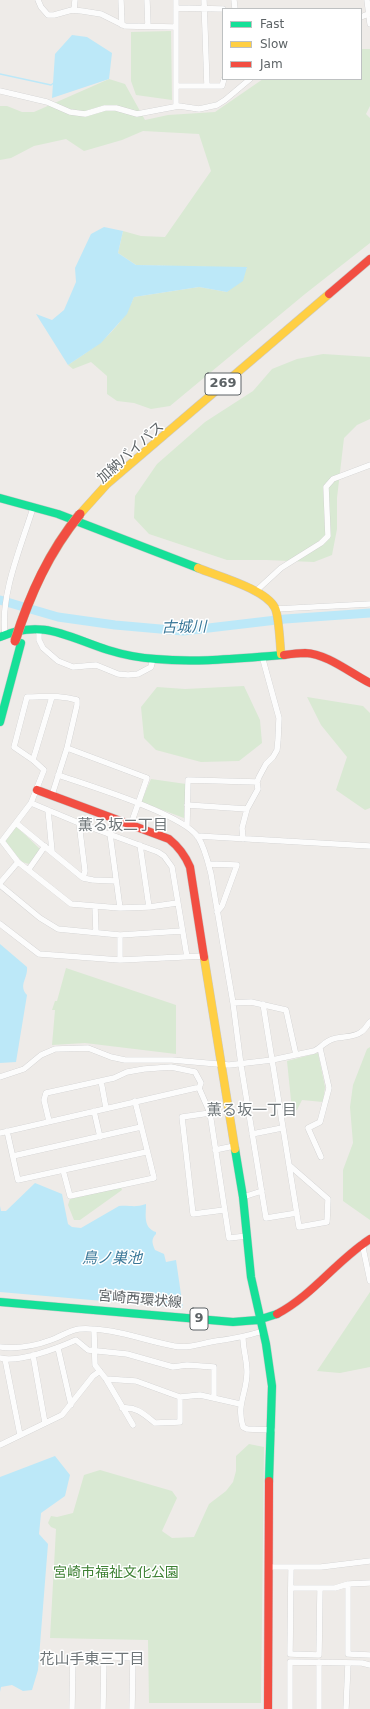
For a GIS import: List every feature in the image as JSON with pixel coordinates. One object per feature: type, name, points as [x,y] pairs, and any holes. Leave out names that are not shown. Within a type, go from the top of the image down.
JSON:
[{"type":"main road","name":"加納バイパス","points":[[0,722],[27,604],[38,576],[57,545],[107,484],[370,259]]},
{"type":"main road","name":"加納バイパス","points":[[83,515],[139,463],[370,266]]},
{"type":"main road","points":[[0,498],[58,514],[130,540],[256,591],[268,598],[276,611],[281,654]]},
{"type":"main road","points":[[2,636],[31,629],[55,630],[128,656],[153,659],[198,660],[281,654],[313,654],[370,683]]},
{"type":"main road","name":"加納バイパス","points":[[0,697],[18,642]]},
{"type":"main road","points":[[37,790],[169,839],[178,846],[185,855],[190,867],[243,1197],[252,1277],[270,1366],[272,1386],[272,1430],[269,1467],[268,1709]]},
{"type":"main road","name":"宮崎西環状線","points":[[0,1302],[233,1322],[260,1319],[293,1304],[312,1290],[349,1252],[366,1241]]},
{"type":"street","points":[[38,0],[41,7],[48,15],[74,10],[101,14],[122,25],[176,27]]},
{"type":"street","points":[[74,0],[74,10]]},
{"type":"street","points":[[121,0],[122,25]]},
{"type":"street","points":[[147,0],[148,26]]},
{"type":"street","points":[[176,0],[176,106]]},
{"type":"street","points":[[204,0],[207,86]]},
{"type":"street","points":[[367,0],[370,24]]},
{"type":"street","points":[[176,8],[222,9]]},
{"type":"street","points":[[362,17],[368,14]]},
{"type":"street","points":[[176,86],[222,86],[224,80]]},
{"type":"street","points":[[0,91],[47,102],[70,112],[85,114],[105,108],[116,108],[137,114],[176,106],[199,108],[217,105],[249,80]]},
{"type":"street","points":[[256,591],[282,568],[321,543],[328,536],[326,488],[330,481],[370,465]]},
{"type":"street","points":[[2,636],[8,589],[33,508]]},
{"type":"street","points":[[276,611],[370,604]]},
{"type":"street","points":[[39,629],[39,640],[43,648],[58,661],[74,667],[96,665],[118,674],[138,674],[151,666],[153,659]]},
{"type":"street","points":[[243,839],[242,828],[247,809],[258,789],[257,782],[266,764],[277,750],[279,718],[262,656]]},
{"type":"street","points":[[52,795],[67,748],[77,700],[62,696],[52,698],[27,697],[14,747],[33,760],[44,770],[31,803],[2,841],[18,862],[29,869],[71,904],[120,908],[149,907],[176,903]]},
{"type":"street","points":[[33,760],[52,698]]},
{"type":"street","points":[[67,748],[147,778],[137,803],[131,824]]},
{"type":"street","points":[[58,775],[137,803],[187,826],[197,836],[208,864],[234,1003],[241,1064],[266,1218],[297,1213]]},
{"type":"street","points":[[187,826],[188,780],[257,782]]},
{"type":"street","points":[[31,803],[79,824],[140,845],[164,856],[172,867],[176,903],[187,957]]},
{"type":"street","points":[[187,805],[247,809]]},
{"type":"street","points":[[48,810],[52,852]]},
{"type":"street","points":[[115,818],[110,834],[120,908]]},
{"type":"street","points":[[16,823],[45,846],[76,874],[83,878],[93,880],[116,881]]},
{"type":"street","points":[[79,824],[85,871],[83,878]]},
{"type":"street","points":[[197,836],[370,846]]},
{"type":"street","points":[[140,845],[149,907]]},
{"type":"street","points":[[29,869],[45,846]]},
{"type":"street","points":[[18,862],[0,884],[40,918],[58,929],[120,935],[182,931]]},
{"type":"street","points":[[208,864],[237,865],[222,906],[217,912]]},
{"type":"street","points":[[95,907],[96,932]]},
{"type":"street","points":[[0,924],[38,954],[120,960],[204,956]]},
{"type":"street","points":[[120,935],[120,960]]},
{"type":"street","points":[[234,1003],[251,1002],[286,1010],[296,1055]]},
{"type":"street","points":[[263,1004],[299,1228],[327,1222],[328,1199],[289,1165]]},
{"type":"street","points":[[0,1077],[24,1069],[41,1055],[55,1049],[88,1048],[111,1057],[143,1060],[241,1064],[272,1060],[320,1048],[327,1041],[357,1034],[363,1031],[370,1022]]},
{"type":"street","points":[[320,1048],[329,1088],[320,1122],[308,1128],[321,1157]]},
{"type":"street","points":[[143,1060],[144,1069]]},
{"type":"street","points":[[49,1122],[44,1100],[46,1093],[114,1078],[127,1072],[144,1069],[171,1067],[195,1072],[201,1083],[199,1088],[210,1113],[229,1238],[247,1236]]},
{"type":"street","points":[[101,1081],[106,1108]]},
{"type":"street","points":[[0,1133],[135,1101],[199,1088]]},
{"type":"street","points":[[63,1170],[70,1196],[154,1178],[146,1152],[135,1101]]},
{"type":"street","points":[[94,1111],[100,1137]]},
{"type":"street","points":[[210,1113],[182,1117],[193,1214],[224,1210]]},
{"type":"street","points":[[12,1156],[140,1127]]},
{"type":"street","points":[[252,1134],[282,1128]]},
{"type":"street","points":[[7,1131],[18,1180],[146,1152]]},
{"type":"street","points":[[215,1150],[234,1146]]},
{"type":"street","points":[[243,1197],[262,1191]]},
{"type":"street","points":[[366,1241],[370,1281]]},
{"type":"street","points":[[0,1347],[21,1347],[50,1341],[78,1329],[120,1332],[175,1346],[188,1347],[216,1341],[242,1338],[263,1331]]},
{"type":"street","points":[[94,1330],[95,1365],[106,1379],[133,1425]]},
{"type":"street","points":[[242,1338],[247,1373],[240,1404],[243,1427],[247,1429],[272,1430]]},
{"type":"street","points":[[20,1435],[3,1359],[33,1355],[58,1348],[76,1340],[88,1350],[127,1354],[173,1367],[187,1365],[214,1367],[214,1398]]},
{"type":"street","points":[[58,1348],[71,1405]]},
{"type":"street","points":[[33,1355],[45,1423]]},
{"type":"street","points":[[0,1444],[62,1416],[93,1376],[100,1371]]},
{"type":"street","points":[[106,1379],[136,1381],[180,1397],[200,1395],[240,1404]]},
{"type":"street","points":[[122,1408],[127,1407],[141,1411],[155,1423],[180,1422],[180,1397]]},
{"type":"street","points":[[269,1567],[321,1567],[370,1561]]},
{"type":"street","points":[[291,1568],[290,1654],[319,1655],[320,1589]]},
{"type":"street","points":[[291,1588],[320,1589],[335,1588],[348,1584],[370,1583]]},
{"type":"street","points":[[348,1584],[348,1654],[370,1655]]},
{"type":"street","points":[[72,1709],[73,1655],[133,1658],[132,1709]]},
{"type":"street","points":[[103,1709],[104,1657]]},
{"type":"street","points":[[290,1709],[290,1662],[362,1662],[370,1665]]},
{"type":"street","points":[[319,1662],[319,1709]]},
{"type":"street","points":[[346,1709],[348,1663]]},
{"type":"green space","points":[[171,31],[172,100],[136,95],[131,81],[131,32]]},
{"type":"green space","points":[[362,49],[370,49],[370,106],[366,114],[370,118],[370,243],[305,294],[170,406],[151,409],[134,403],[117,401],[107,394],[107,376],[91,362],[73,369],[68,365],[107,337],[122,320],[134,297],[199,287],[227,292],[247,268],[136,265],[118,253],[123,231],[141,236],[165,237],[211,171],[199,134],[143,131],[122,140],[84,151],[66,139],[34,146],[11,158],[0,160],[0,106],[7,106],[22,112],[34,112],[109,79],[125,84],[145,120],[168,115],[215,112],[262,80],[362,80]]},
{"type":"green space","points":[[323,354],[370,357],[370,419],[357,425],[344,438],[337,498],[337,529],[332,555],[314,562],[227,560],[149,534],[134,518],[135,496],[157,464],[205,422],[253,391],[272,369],[297,359]]},
{"type":"green space","points":[[244,686],[260,720],[262,743],[239,761],[201,762],[156,750],[144,738],[141,707],[157,687],[185,689]]},
{"type":"green space","points":[[307,697],[363,706],[370,713],[370,808],[365,810],[336,790],[347,757],[321,725]]},
{"type":"green space","points":[[151,779],[186,784],[184,818],[141,802]]},
{"type":"green space","points":[[16,826],[40,849],[29,864],[22,862],[4,840]]},
{"type":"green space","points":[[66,968],[176,1005],[176,1054],[85,1043],[52,1045],[55,1010],[52,1010],[55,1001],[57,1001]]},
{"type":"green space","points":[[370,1047],[370,1220],[343,1201],[343,1170],[353,1143],[350,1107],[353,1085],[367,1049]]},
{"type":"green space","points":[[318,1053],[325,1087],[323,1102],[302,1100],[297,1110],[292,1110],[287,1061]]},
{"type":"green space","points":[[121,1187],[122,1190],[80,1220],[74,1220],[68,1205],[70,1199]]},
{"type":"green space","points":[[370,1292],[370,1367],[340,1373],[317,1371]]},
{"type":"green space","name":"宮崎市福祉文化公園","points":[[249,1444],[264,1447],[261,1703],[149,1703],[148,1640],[50,1638],[56,1529],[51,1527],[48,1523],[51,1516],[57,1517],[73,1513],[84,1475],[100,1470],[172,1491],[177,1498],[162,1531],[172,1538],[194,1537],[209,1504],[226,1491],[233,1482],[236,1471],[236,1456]]},
{"type":"water","points":[[72,35],[87,37],[112,53],[109,79],[52,98],[55,54]]},
{"type":"water","points":[[104,227],[123,231],[118,253],[136,265],[247,267],[243,281],[227,292],[199,287],[134,297],[127,314],[101,343],[68,365],[36,314],[52,320],[64,310],[76,282],[75,268],[91,234]]},
{"type":"water","points":[[0,944],[27,967],[23,988],[27,995],[16,1062],[0,1063]]},
{"type":"water","name":"鳥ノ巣池","points":[[35,1183],[62,1194],[68,1224],[72,1227],[81,1228],[119,1206],[136,1206],[146,1204],[147,1224],[156,1232],[152,1241],[155,1250],[164,1254],[166,1262],[176,1260],[183,1308],[0,1292],[0,1206],[1,1211],[6,1211]]},
{"type":"water","points":[[55,1456],[70,1475],[65,1496],[41,1513],[39,1534],[48,1544],[38,1670],[32,1690],[23,1691],[12,1685],[1,1687],[0,1692],[0,1477]]},
{"type":"waterway","points":[[0,74],[51,85],[55,82]]},
{"type":"waterway","name":"古城川","points":[[0,600],[58,617],[115,625],[183,631],[285,619],[370,613]]},
{"type":"traffic: fast","points":[[0,498],[58,514],[198,568]]},
{"type":"traffic: fast","points":[[0,637],[30,629],[43,630],[56,632],[108,650],[132,656],[172,660],[220,660],[284,655]]},
{"type":"traffic: fast","points":[[0,722],[21,643]]},
{"type":"traffic: fast","points":[[235,1149],[243,1197],[251,1277],[266,1344],[272,1386],[269,1481]]},
{"type":"traffic: fast","points":[[0,1302],[233,1322],[258,1320],[277,1314]]},
{"type":"traffic: slow","points":[[80,514],[107,484],[329,294]]},
{"type":"traffic: slow","points":[[198,568],[252,589],[270,601],[276,612],[281,654]]},
{"type":"traffic: slow","points":[[204,957],[235,1149]]},
{"type":"traffic: jam","points":[[329,294],[370,259]]},
{"type":"traffic: jam","points":[[15,641],[34,590],[50,558],[69,528],[80,514]]},
{"type":"traffic: jam","points":[[284,655],[297,653],[314,654],[330,660],[370,683]]},
{"type":"traffic: jam","points":[[37,790],[169,839],[176,845],[184,855],[190,867],[204,957]]},
{"type":"traffic: jam","points":[[277,1314],[302,1297],[346,1257],[370,1239]]},
{"type":"traffic: jam","points":[[268,1709],[269,1481]]},
{"type":"district","name":"薫る坂二丁目","points":[[123,826]]},
{"type":"district","name":"薫る坂一丁目","points":[[252,1111]]},
{"type":"district","name":"花山手東三丁目","points":[[92,1660]]}]
